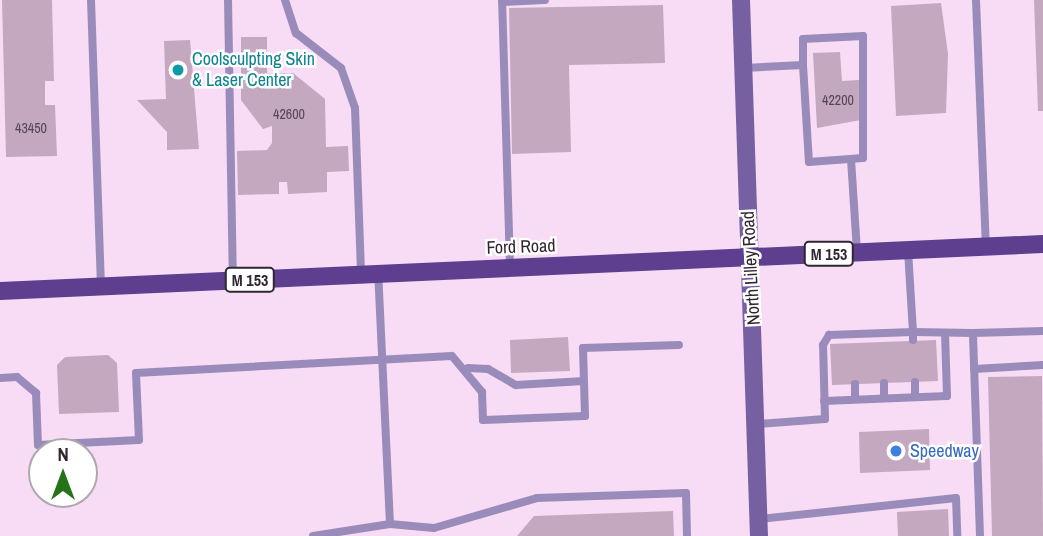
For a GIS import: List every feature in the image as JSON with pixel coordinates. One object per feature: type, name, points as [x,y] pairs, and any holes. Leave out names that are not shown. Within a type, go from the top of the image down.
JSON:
[{"type":"main road","name":"Ford Road","points":[[0,291],[1043,244]]},
{"type":"street","name":"North Lilley Road","points":[[741,0],[758,424],[759,528]]},
{"type":"lane","points":[[91,0],[101,286]]},
{"type":"lane","points":[[228,0],[233,280]]},
{"type":"lane","points":[[285,0],[296,33],[341,68],[355,108],[369,274],[382,359],[390,524]]},
{"type":"lane","points":[[510,268],[502,2],[545,0]]},
{"type":"lane","points":[[976,0],[986,246]]},
{"type":"lane","points":[[863,36],[868,130],[863,158],[851,159],[809,162],[803,39],[863,36]]},
{"type":"lane","points":[[743,68],[803,65]]},
{"type":"lane","points":[[851,159],[857,252]]},
{"type":"lane","points":[[908,250],[913,336]]},
{"type":"lane","points":[[758,424],[825,419],[823,345],[830,335],[853,339],[945,333],[1043,331]]},
{"type":"lane","points":[[824,401],[947,396],[945,333]]},
{"type":"lane","points":[[973,333],[980,536]]},
{"type":"lane","points":[[0,378],[17,377],[36,393],[38,445],[126,441],[139,440],[136,373],[452,356],[468,368],[482,392],[483,420],[585,416],[583,348],[679,345]]},
{"type":"lane","points":[[974,369],[1043,365]]},
{"type":"lane","points":[[468,368],[488,369],[516,385],[584,381]]},
{"type":"lane","points":[[915,382],[915,397]]},
{"type":"lane","points":[[884,383],[884,398]]},
{"type":"lane","points":[[855,384],[855,399]]},
{"type":"lane","points":[[313,536],[390,524],[434,528],[537,498],[686,493],[687,536]]},
{"type":"lane","points":[[759,528],[871,512],[883,501],[956,498],[957,536]]},
{"type":"building","points":[[2,0],[52,0],[54,81],[45,81],[45,105],[55,105],[57,156],[6,157]]},
{"type":"building","points":[[1034,0],[1043,0],[1043,111],[1038,111]]},
{"type":"building","points":[[941,3],[948,54],[946,113],[896,116],[891,6]]},
{"type":"building","points":[[663,5],[665,63],[569,65],[571,152],[512,154],[509,8]]},
{"type":"building","points":[[241,37],[267,37],[267,73],[293,73],[325,99],[326,147],[348,146],[349,171],[327,172],[327,192],[288,194],[287,182],[279,182],[279,194],[238,195],[237,151],[267,150],[272,143],[272,126],[263,129],[241,100]]},
{"type":"building","name":"Coolsculpting Skin & Laser Center","points":[[190,40],[199,149],[167,150],[167,132],[137,100],[166,99],[164,41]]},
{"type":"building","points":[[840,52],[842,81],[859,80],[861,120],[817,128],[813,53]]},
{"type":"building","points":[[568,337],[570,371],[511,373],[510,340]]},
{"type":"building","points":[[936,340],[938,381],[832,385],[830,344]]},
{"type":"building","points":[[108,355],[117,363],[119,412],[59,414],[57,365],[65,357]]},
{"type":"building","points":[[1042,376],[1043,536],[992,536],[988,377]]},
{"type":"building","points":[[929,429],[930,470],[860,473],[859,432]]},
{"type":"building","points":[[948,509],[949,536],[898,536],[897,512]]},
{"type":"building","points":[[673,511],[674,536],[517,536],[534,516]]},
{"type":"place","name":"Coolsculpting Skin & Laser Center","points":[[178,70]]},
{"type":"place","name":"Speedway","points":[[896,451]]}]
